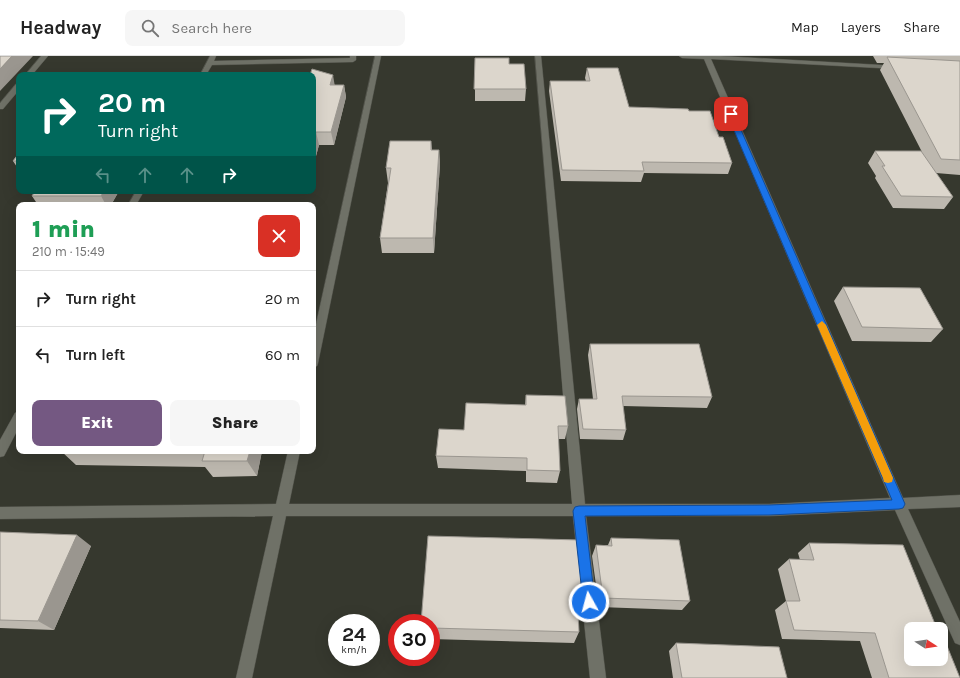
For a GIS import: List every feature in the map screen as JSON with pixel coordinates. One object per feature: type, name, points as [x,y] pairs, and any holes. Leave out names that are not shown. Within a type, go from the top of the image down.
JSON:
[{"type":"street","points":[[31,72],[45,56]]},
{"type":"street","points":[[205,72],[213,56]]},
{"type":"street","points":[[210,63],[353,60],[353,56]]},
{"type":"street","points":[[316,349],[378,56]]},
{"type":"street","points":[[538,56],[579,511],[598,678]]},
{"type":"street","points":[[682,56],[706,56],[906,68]]},
{"type":"street","points":[[706,56],[899,504],[960,638]]},
{"type":"street","points":[[0,107],[16,89]]},
{"type":"street","points":[[0,452],[16,422]]},
{"type":"street","points":[[244,678],[293,454]]},
{"type":"street","points":[[0,512],[282,510],[769,510],[960,501]]},
{"type":"building","points":[[0,56],[12,56],[0,69]]},
{"type":"building","points":[[887,57],[960,61],[960,160],[941,159]]},
{"type":"building","points":[[475,58],[509,58],[509,64],[524,64],[526,89],[474,89]]},
{"type":"building","points":[[587,68],[618,68],[629,107],[710,111],[719,137],[723,137],[732,163],[642,162],[644,171],[562,170],[550,81],[590,81]]},
{"type":"building","points":[[312,69],[333,75],[330,85],[344,85],[331,132],[316,132],[316,72],[311,72]]},
{"type":"building","points":[[390,141],[431,141],[431,150],[439,150],[433,238],[380,238],[391,168],[386,168]]},
{"type":"building","points":[[875,151],[921,151],[953,197],[901,196],[882,166],[885,166]]},
{"type":"building","points":[[33,194],[102,194],[101,196],[32,196]]},
{"type":"building","points":[[843,287],[920,288],[943,329],[862,327]]},
{"type":"building","points":[[590,344],[699,344],[712,397],[622,396],[626,430],[583,429],[579,399],[597,399]]},
{"type":"building","points":[[526,395],[565,396],[568,426],[558,426],[560,471],[527,470],[527,458],[436,456],[439,429],[464,430],[466,403],[526,405]]},
{"type":"building","points":[[204,454],[249,454],[247,461],[202,461]]},
{"type":"building","points":[[0,532],[77,535],[38,621],[0,620]]},
{"type":"building","points":[[428,536],[580,540],[586,594],[577,594],[579,632],[440,628],[440,614],[422,614]]},
{"type":"building","points":[[611,538],[679,540],[690,601],[603,598],[596,545],[612,546]]},
{"type":"building","points":[[809,543],[903,545],[934,622],[904,622],[904,666],[948,666],[948,648],[960,678],[889,678],[875,633],[794,630],[786,601],[800,601],[789,559],[814,560]]},
{"type":"building","points":[[676,643],[779,647],[787,678],[682,678]]},
{"type":"slow traffic","points":[[822,325],[888,478]]},
{"type":"route","points":[[589,602],[579,511],[769,510],[899,504],[731,114]]}]
